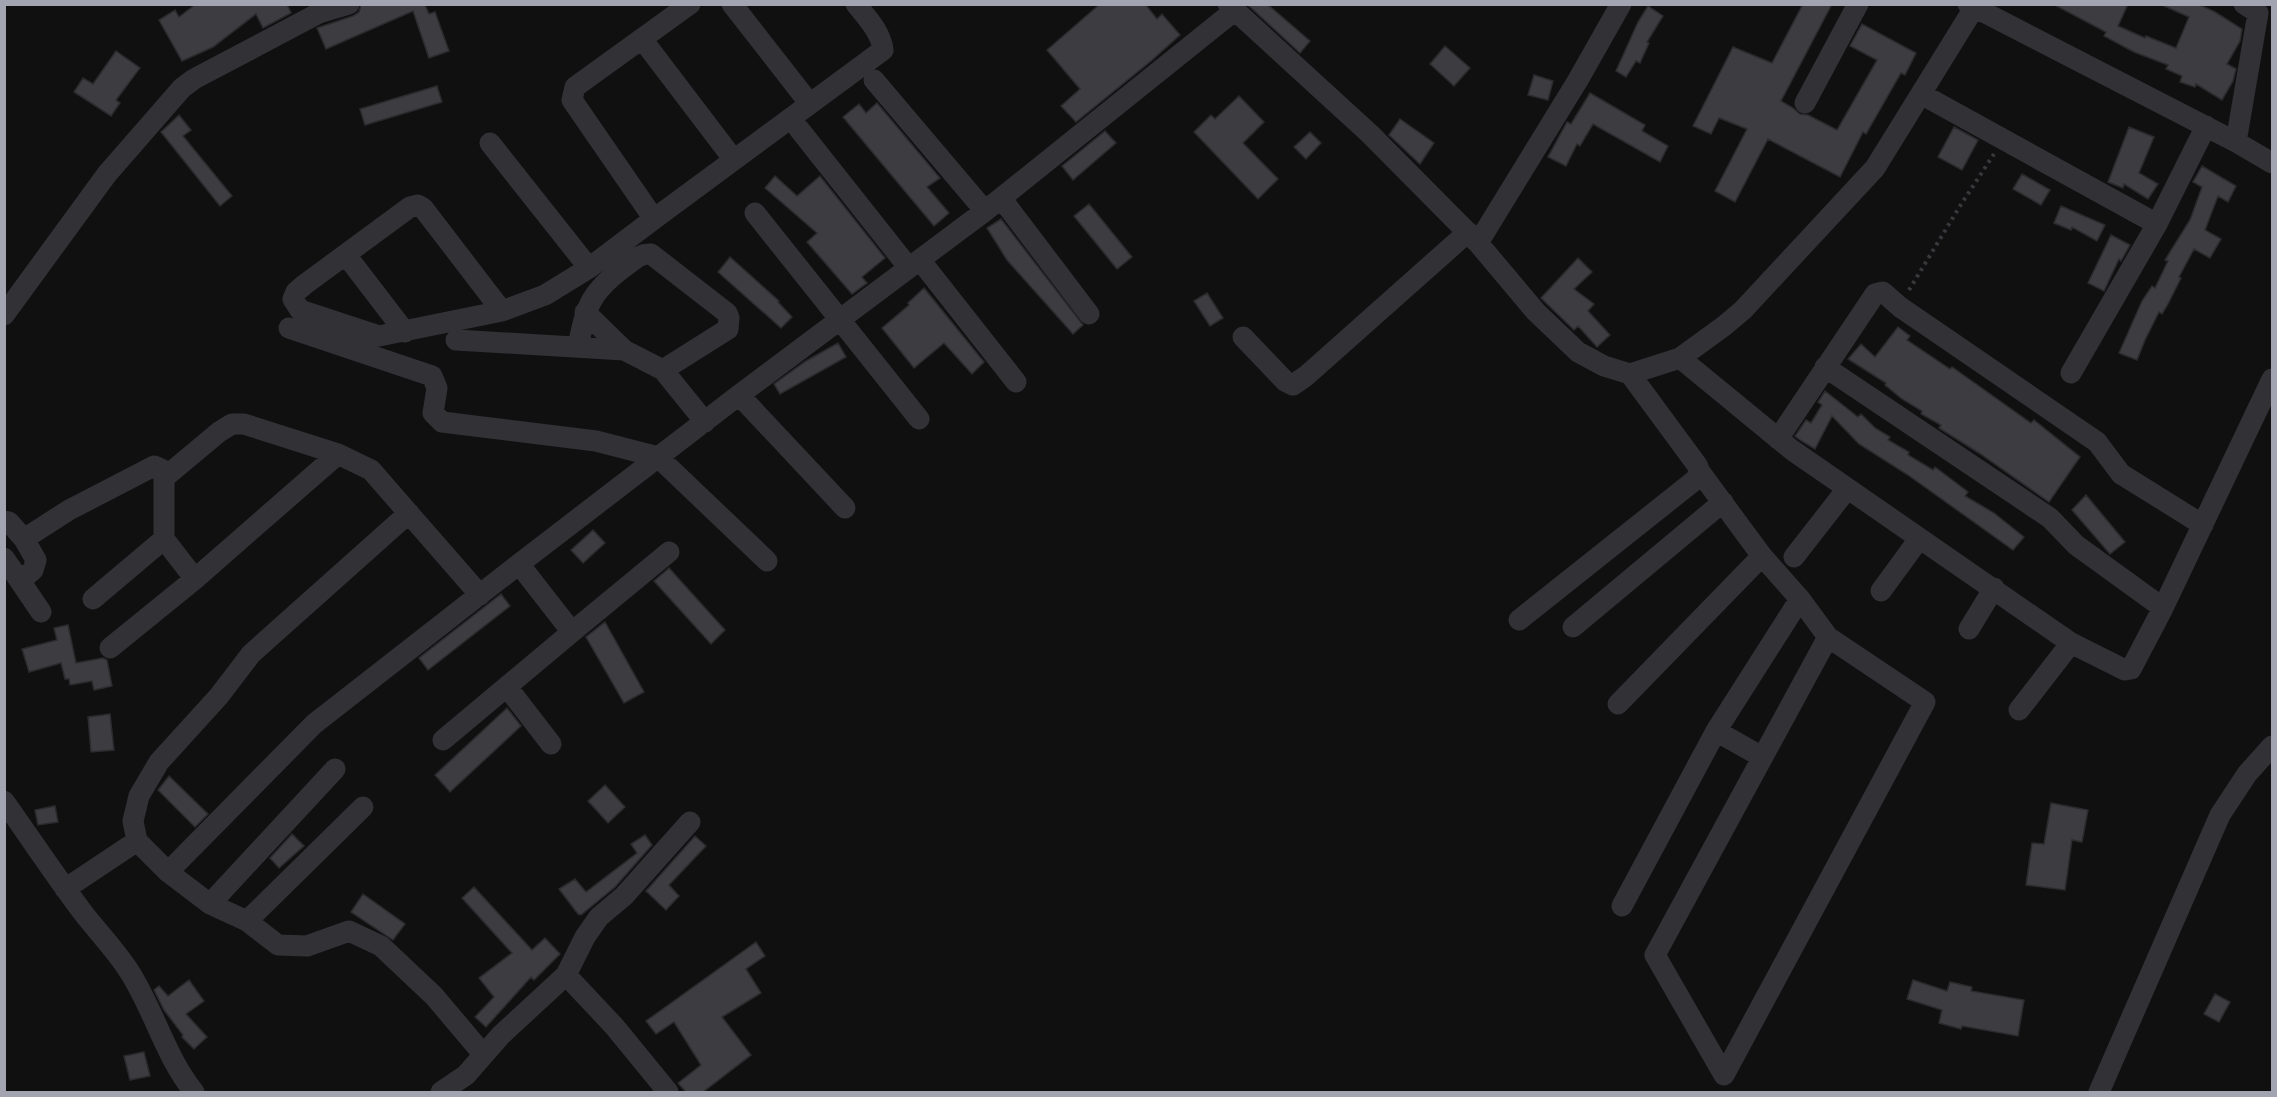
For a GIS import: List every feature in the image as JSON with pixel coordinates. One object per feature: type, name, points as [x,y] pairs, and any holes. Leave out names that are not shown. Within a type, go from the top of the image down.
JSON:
[{"type":"street","points":[[4,315],[107,174],[182,88],[316,9],[349,4]]},
{"type":"street","points":[[654,219],[572,100],[575,87],[690,4]]},
{"type":"street","points":[[732,4],[810,104]]},
{"type":"street","points":[[502,311],[423,208],[418,205],[410,207],[296,292],[293,299],[295,306],[300,310],[379,336],[502,311],[545,295],[589,268],[883,50],[882,41],[875,29],[856,4]]},
{"type":"street","points":[[1243,337],[1285,381],[1293,385],[1473,238],[1578,80],[1621,4]]},
{"type":"street","points":[[1805,103],[1858,4]]},
{"type":"street","points":[[168,872],[314,724],[739,395],[993,205],[1231,8],[1370,134],[1473,238],[1536,312],[1578,352],[1604,366],[1630,374],[1680,358],[1724,326],[1743,310],[1875,168],[1972,6],[2206,126],[2272,163]]},
{"type":"street","points":[[2236,142],[2254,7]]},
{"type":"street","points":[[642,39],[734,160]]},
{"type":"street","points":[[874,80],[993,205],[1089,314]]},
{"type":"street","points":[[1921,94],[2157,224]]},
{"type":"street","points":[[2071,373],[2157,224],[2206,126]]},
{"type":"street","points":[[799,129],[1016,382]]},
{"type":"street","points":[[490,143],[589,268]]},
{"type":"street","points":[[755,213],[919,419]]},
{"type":"street","points":[[578,347],[585,312],[604,282],[641,255],[651,254],[727,313],[729,318],[728,329],[663,370]]},
{"type":"street","points":[[346,255],[405,332]]},
{"type":"street","points":[[1778,439],[1875,294],[1883,292],[1900,307],[2097,442],[2121,474],[2203,525]]},
{"type":"street","points":[[585,312],[624,350],[663,370],[705,422]]},
{"type":"street","points":[[289,328],[432,376],[437,388],[433,413],[442,422],[596,441],[658,458],[767,561]]},
{"type":"street","points":[[456,340],[624,350]]},
{"type":"street","points":[[1680,358],[1778,439],[1847,489],[2071,643],[2128,670],[2131,669],[2163,608],[2272,379]]},
{"type":"street","points":[[1825,367],[2050,518],[2076,545],[2163,608]]},
{"type":"street","points":[[1630,374],[1762,556],[1800,599],[1828,637],[1925,702],[1724,1075],[1655,955],[1828,637]]},
{"type":"street","points":[[739,395],[845,508]]},
{"type":"street","points":[[164,478],[219,432],[232,424],[253,426],[338,454],[371,470],[480,595]]},
{"type":"street","points":[[110,648],[195,579],[338,454]]},
{"type":"street","points":[[24,539],[69,510],[154,466],[161,469],[164,478],[164,539],[195,579]]},
{"type":"street","points":[[1519,620],[1695,480],[1700,472]]},
{"type":"street","points":[[1794,557],[1847,489]]},
{"type":"street","points":[[1573,627],[1723,502]]},
{"type":"street","points":[[409,513],[251,654],[219,696],[159,762],[139,795],[133,821],[137,841],[168,872],[210,904],[247,921],[278,945],[307,945],[349,932],[381,945],[434,996],[483,1054]]},
{"type":"street","points":[[4,520],[9,522],[24,539],[36,560],[33,570],[20,581]]},
{"type":"street","points":[[93,600],[164,539]]},
{"type":"street","points":[[1881,591],[1919,539]]},
{"type":"street","points":[[444,740],[669,552]]},
{"type":"street","points":[[1618,704],[1762,556]]},
{"type":"street","points":[[4,558],[41,612]]},
{"type":"street","points":[[519,564],[572,632]]},
{"type":"street","points":[[1969,629],[1994,588]]},
{"type":"street","points":[[1622,906],[1716,731],[1800,599]]},
{"type":"street","points":[[2019,710],[2071,643]]},
{"type":"street","points":[[507,687],[551,744]]},
{"type":"street","points":[[1716,731],[1762,757]]},
{"type":"street","points":[[2099,1092],[2220,815],[2247,774],[2272,746]]},
{"type":"street","points":[[210,904],[335,769]]},
{"type":"street","points":[[4,801],[65,889],[129,970],[143,994],[164,1044],[184,1080],[194,1092]]},
{"type":"street","points":[[247,921],[363,807]]},
{"type":"street","points":[[441,1092],[466,1075],[483,1054],[534,1002],[566,975],[585,937],[599,917],[624,896],[690,822]]},
{"type":"street","points":[[65,889],[137,841]]},
{"type":"street","points":[[566,975],[614,1026],[668,1092]]},
{"type":"path","points":[[1900,307],[1960,206],[2004,140]]},
{"type":"building","points":[[196,4],[287,4],[291,13],[263,28],[256,14],[213,47],[182,61],[159,20],[175,10],[179,17]]},
{"type":"building","points":[[427,4],[425,5],[429,14],[435,12],[449,51],[429,58],[413,11],[326,49],[317,28],[353,16],[359,12],[361,5]]},
{"type":"building","points":[[1100,4],[1145,4],[1157,19],[1162,14],[1180,35],[1076,122],[1061,106],[1080,89],[1047,50]]},
{"type":"building","points":[[1247,4],[1267,4],[1310,41],[1300,53]]},
{"type":"building","points":[[1803,4],[1832,4],[1781,101],[1800,114],[1808,115],[1837,130],[1877,60],[1850,46],[1862,24],[1916,53],[1905,75],[1901,73],[1866,134],[1863,132],[1840,177],[1768,139],[1735,202],[1715,191],[1747,129],[1719,118],[1711,134],[1693,126],[1733,47],[1772,63]]},
{"type":"building","points":[[2053,4],[2128,4],[2118,26],[2176,48],[2189,17],[2160,4],[2198,4],[2242,29],[2240,41],[2227,64],[2236,69],[2233,81],[2222,100],[2196,84],[2195,87],[2180,82],[2182,76],[2166,69],[2168,65],[2134,52],[2104,36],[2106,32]]},
{"type":"building","points":[[1648,6],[1663,16],[1647,42],[1649,43],[1640,63],[1636,61],[1626,77],[1616,71],[1638,22]]},
{"type":"building","points":[[1445,46],[1470,68],[1454,86],[1430,64]]},
{"type":"building","points":[[116,51],[140,68],[116,100],[120,103],[111,116],[74,92],[83,78],[93,84]]},
{"type":"building","points":[[1534,75],[1553,81],[1548,100],[1528,95]]},
{"type":"building","points":[[437,86],[442,102],[365,125],[360,109]]},
{"type":"building","points":[[1590,93],[1645,125],[1642,131],[1668,146],[1660,162],[1593,124],[1580,146],[1577,144],[1566,166],[1548,157],[1567,122],[1571,124]]},
{"type":"building","points":[[1239,96],[1264,122],[1243,143],[1278,179],[1258,199],[1194,132],[1211,115],[1215,119]]},
{"type":"building","points":[[877,103],[940,178],[927,187],[949,213],[934,226],[843,117],[859,104],[866,113]]},
{"type":"building","points":[[179,115],[191,130],[183,136],[232,196],[220,206],[161,132]]},
{"type":"building","points":[[1400,119],[1434,143],[1420,164],[1389,135]]},
{"type":"building","points":[[1954,127],[1978,140],[1962,170],[1938,157]]},
{"type":"building","points":[[2129,127],[2154,137],[2139,173],[2158,184],[2148,199],[2124,184],[2123,188],[2108,182]]},
{"type":"building","points":[[1105,131],[1116,143],[1073,180],[1062,166]]},
{"type":"building","points":[[1310,132],[1321,143],[1306,159],[1294,147]]},
{"type":"building","points":[[2202,166],[2236,186],[2228,202],[2218,196],[2205,230],[2221,239],[2210,258],[2194,249],[2168,304],[2162,314],[2159,312],[2137,360],[2119,353],[2142,301],[2152,286],[2155,288],[2168,261],[2165,260],[2190,220],[2202,187],[2193,182]]},
{"type":"building","points":[[2022,174],[2050,190],[2041,205],[2013,189]]},
{"type":"building","points":[[775,176],[797,196],[820,176],[885,258],[862,277],[867,283],[852,294],[807,242],[817,233],[765,188]]},
{"type":"building","points":[[1089,204],[1132,257],[1117,269],[1074,216]]},
{"type":"building","points":[[2061,206],[2105,225],[2097,241],[2072,227],[2071,230],[2054,223]]},
{"type":"building","points":[[1001,219],[1083,325],[1073,334],[1007,260],[987,228]]},
{"type":"building","points":[[2111,235],[2130,245],[2121,261],[2119,259],[2104,291],[2088,283]]},
{"type":"building","points":[[730,257],[779,301],[792,317],[781,328],[718,272]]},
{"type":"building","points":[[1578,258],[1592,272],[1574,289],[1594,304],[1588,311],[1610,335],[1597,347],[1578,326],[1574,330],[1541,298]]},
{"type":"building","points":[[924,288],[984,362],[972,374],[944,343],[914,368],[882,328],[909,305],[908,303]]},
{"type":"building","points":[[1207,293],[1223,318],[1210,326],[1194,301]]},
{"type":"building","points":[[1898,327],[1910,336],[1907,340],[1950,369],[1952,367],[2031,423],[2034,420],[2080,457],[2049,502],[1939,428],[1941,425],[1921,414],[1922,411],[1902,399],[1885,385],[1886,383],[1848,359],[1861,344],[1875,357]]},
{"type":"building","points":[[838,343],[846,357],[780,394],[774,384],[806,361]]},
{"type":"building","points":[[1825,391],[1858,417],[1861,414],[1875,428],[1890,437],[1888,440],[1909,452],[1908,455],[1933,470],[1935,467],[1968,492],[1965,496],[1994,513],[2024,537],[2013,550],[1908,475],[1859,444],[1832,416],[1815,449],[1800,440],[1795,436],[1806,420],[1811,423],[1822,405],[1818,402]]},
{"type":"building","points":[[2086,495],[2125,542],[2110,554],[2072,510]]},
{"type":"building","points":[[593,530],[605,543],[583,563],[571,550]]},
{"type":"building","points":[[669,568],[725,630],[711,644],[654,581]]},
{"type":"building","points":[[501,594],[510,606],[428,670],[419,658]]},
{"type":"building","points":[[605,622],[644,692],[624,703],[586,637]]},
{"type":"building","points":[[68,625],[76,663],[103,658],[107,660],[112,686],[94,690],[92,681],[70,685],[69,679],[65,679],[61,663],[29,672],[22,649],[57,640],[54,628]]},
{"type":"building","points":[[507,708],[521,726],[450,792],[435,775]]},
{"type":"building","points":[[110,714],[114,750],[91,752],[88,717]]},
{"type":"building","points":[[169,776],[208,814],[195,827],[158,790]]},
{"type":"building","points":[[605,785],[625,807],[608,823],[588,801]]},
{"type":"building","points":[[2051,803],[2088,810],[2082,842],[2072,840],[2065,890],[2026,885],[2032,843],[2044,844]]},
{"type":"building","points":[[55,806],[58,822],[38,825],[35,810]]},
{"type":"building","points":[[292,834],[304,846],[279,868],[270,858]]},
{"type":"building","points":[[645,835],[652,845],[615,887],[581,915],[578,914],[559,889],[575,879],[586,892],[637,853],[631,844]]},
{"type":"building","points":[[695,836],[706,846],[669,885],[679,896],[666,910],[646,891]]},
{"type":"building","points":[[474,887],[532,950],[545,938],[560,954],[534,980],[531,977],[486,1027],[475,1017],[494,997],[479,978],[512,953],[462,898]]},
{"type":"building","points":[[363,894],[405,924],[393,940],[351,912]]},
{"type":"building","points":[[756,942],[765,956],[746,969],[761,993],[722,1017],[751,1055],[703,1092],[686,1092],[678,1083],[701,1065],[674,1022],[656,1034],[646,1021]]},
{"type":"building","points":[[189,980],[204,1001],[186,1014],[207,1037],[194,1049],[182,1037],[183,1035],[164,1010],[154,990],[159,986],[168,996]]},
{"type":"building","points":[[1913,980],[1947,991],[1950,982],[1972,987],[1971,991],[2024,1000],[2018,1036],[1962,1026],[1961,1029],[1939,1023],[1942,1010],[1907,999]]},
{"type":"building","points":[[2215,994],[2230,1002],[2219,1022],[2204,1014]]},
{"type":"building","points":[[144,1052],[150,1076],[130,1080],[124,1056]]}]
